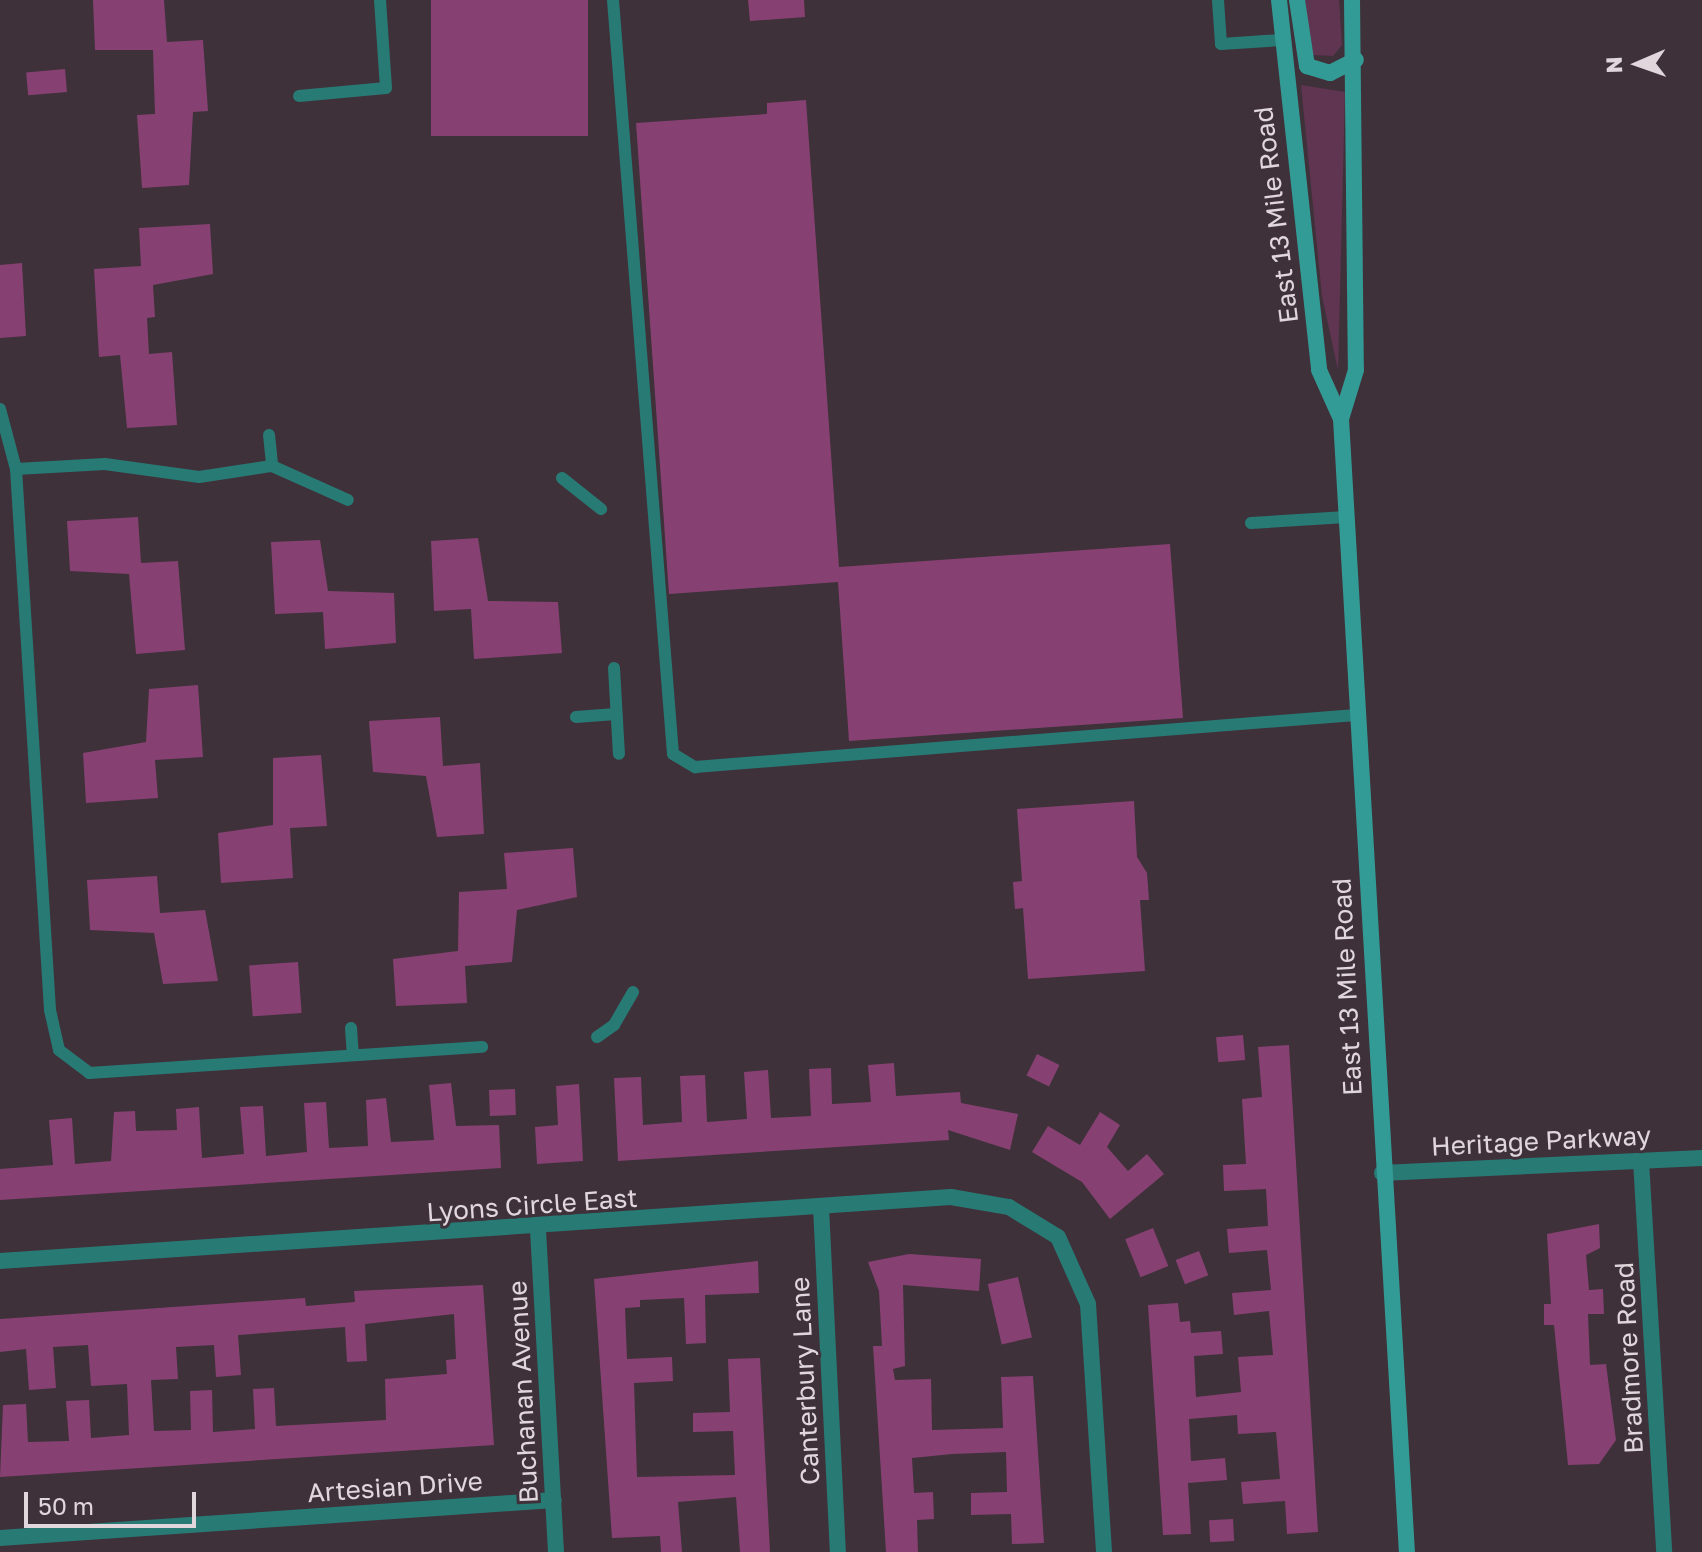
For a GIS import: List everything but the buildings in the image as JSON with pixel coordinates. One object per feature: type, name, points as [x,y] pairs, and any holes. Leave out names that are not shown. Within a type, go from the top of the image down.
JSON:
[{"type":"main road","name":"East 13 Mile Road","points":[[1279,0],[1319,370],[1341,419]]},
{"type":"main road","points":[[1297,0],[1307,66],[1330,73],[1356,60]]},
{"type":"main road","name":"East 13 Mile Road","points":[[1352,0],[1356,60],[1356,370],[1341,419],[1382,1173],[1407,1552]]},
{"type":"street","name":"Heritage Parkway","points":[[1382,1173],[1702,1158]]},
{"type":"street","name":"Bradmore Road","points":[[1641,1161],[1664,1552]]},
{"type":"street","name":"Lyons Circle East","points":[[0,1261],[538,1230],[821,1207],[984,1200],[1034,1218],[1058,1237],[1073,1258],[1091,1325],[1104,1552]]},
{"type":"street","name":"Canterbury Lane","points":[[821,1207],[838,1552]]},
{"type":"street","name":"Buchanan Avenue","points":[[538,1230],[556,1552]]},
{"type":"street","name":"Artesian Drive","points":[[0,1538],[554,1500]]},
{"type":"lane","points":[[299,96],[386,88],[380,0]]},
{"type":"lane","points":[[613,0],[673,754],[695,767],[1356,715]]},
{"type":"lane","points":[[1218,0],[1221,44],[1282,40]]},
{"type":"lane","points":[[0,409],[16,469],[50,1010],[59,1050],[89,1073],[482,1047]]},
{"type":"lane","points":[[269,435],[272,466]]},
{"type":"lane","points":[[16,469],[105,464],[199,477],[272,466],[348,500]]},
{"type":"lane","points":[[562,478],[601,509]]},
{"type":"lane","points":[[1251,523],[1346,517]]},
{"type":"lane","points":[[614,668],[619,754]]},
{"type":"lane","points":[[576,717],[616,714]]},
{"type":"lane","points":[[597,1037],[614,1025],[633,992]]},
{"type":"lane","points":[[351,1028],[353,1055]]},
{"type":"shaded area","points":[[1303,0],[1339,0],[1342,45],[1333,56],[1313,55]]},
{"type":"shaded area","points":[[1301,85],[1345,92],[1338,370],[1322,296]]}]
